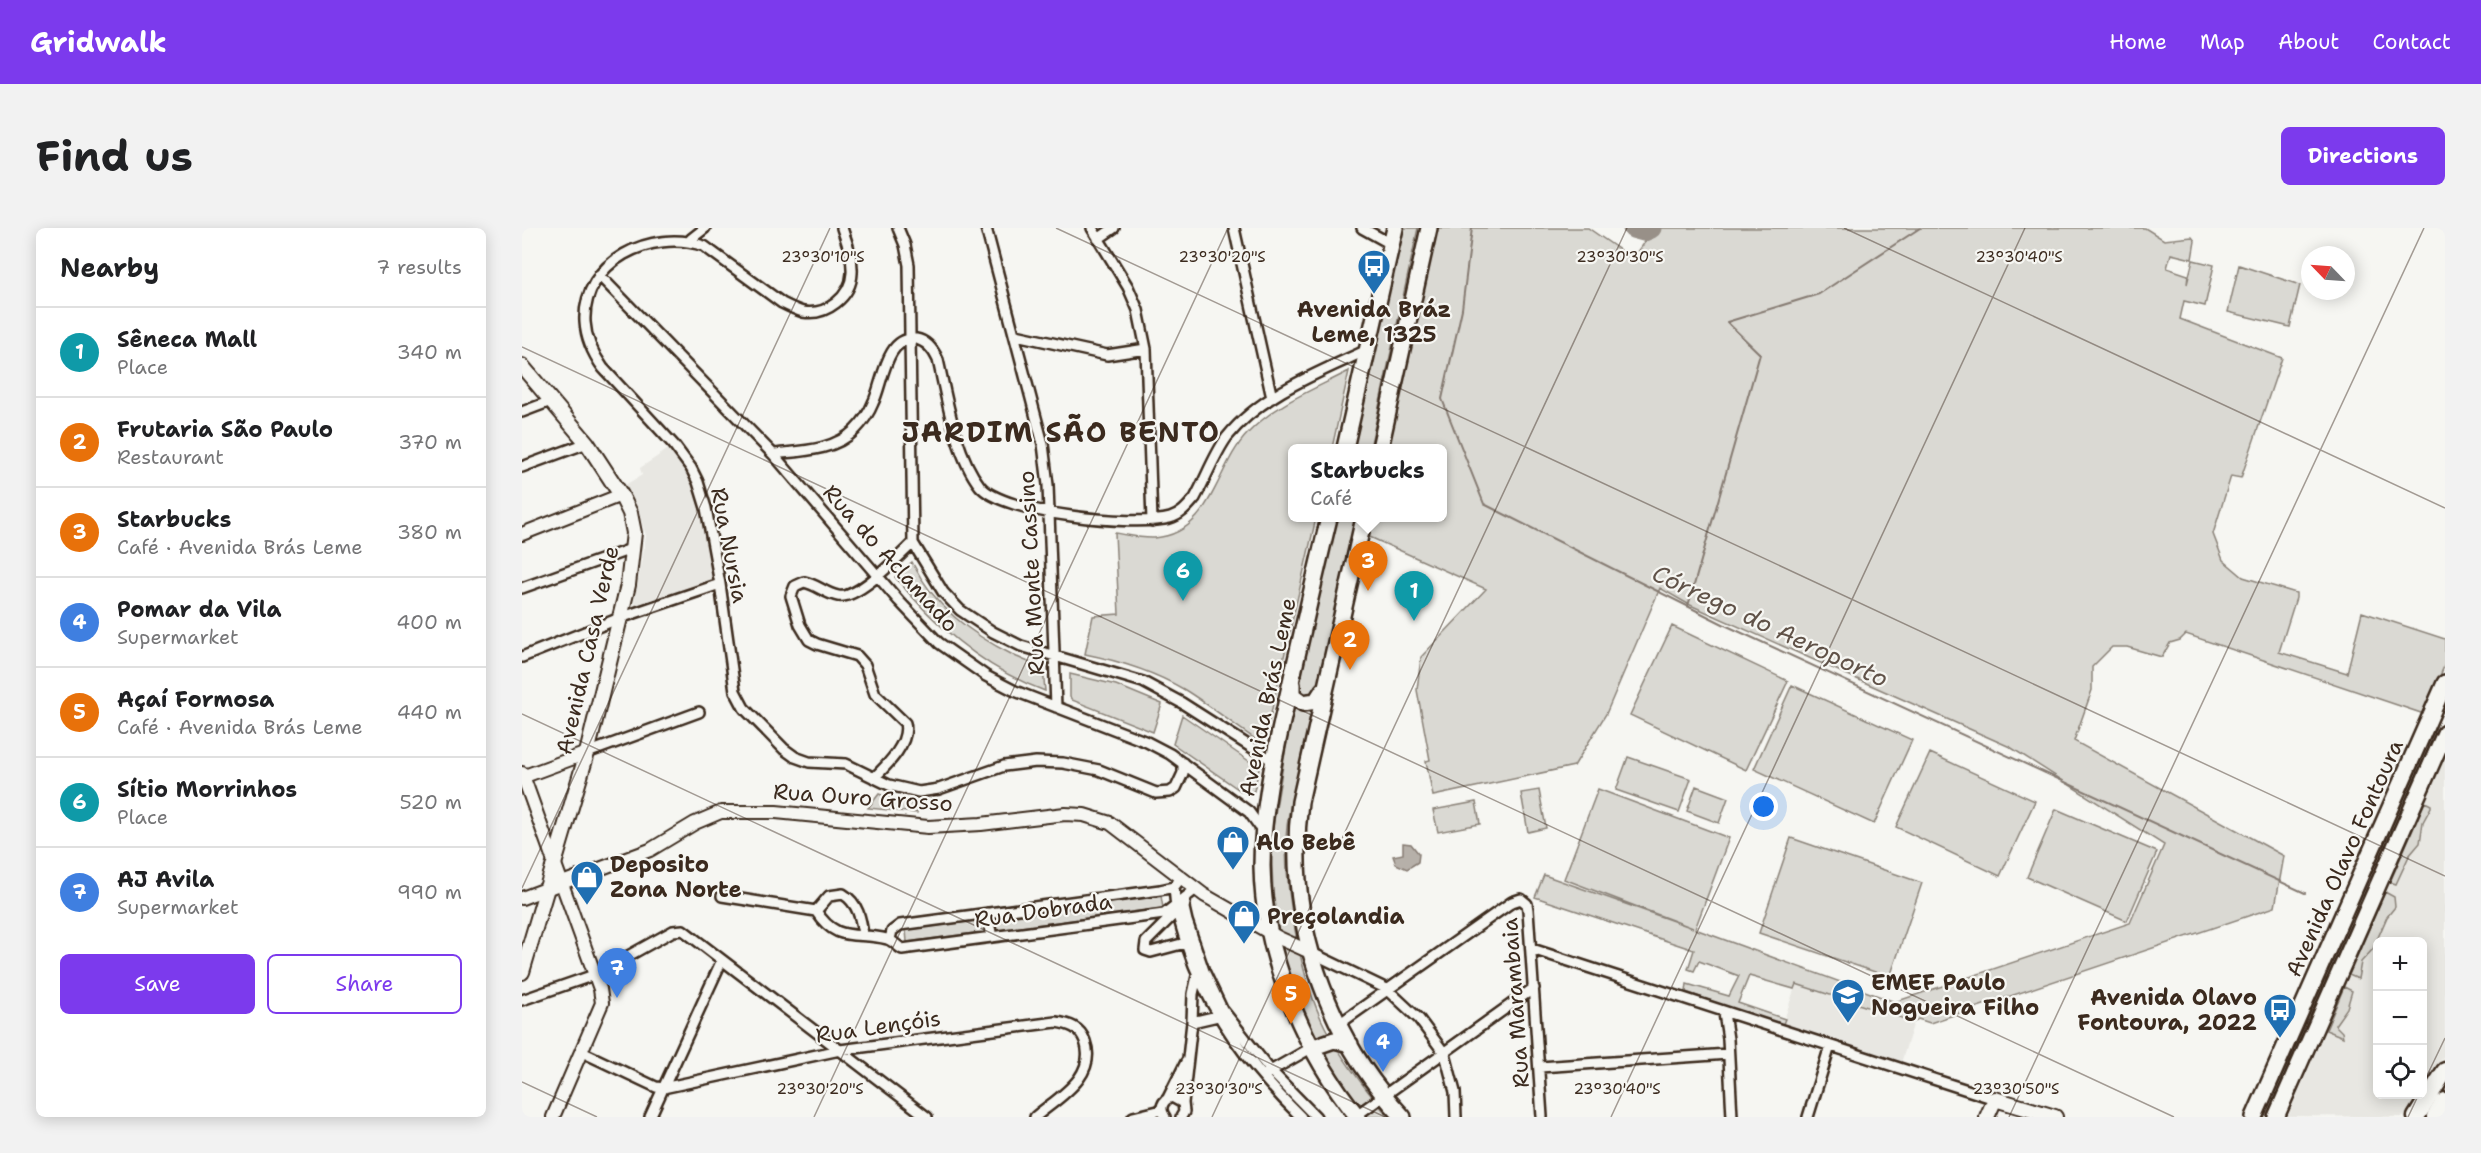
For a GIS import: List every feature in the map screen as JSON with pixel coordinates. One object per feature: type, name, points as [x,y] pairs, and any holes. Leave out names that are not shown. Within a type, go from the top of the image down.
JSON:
[{"type":"highway","points":[[2416,1117],[2445,1071]]},
{"type":"highway","points":[[2435,1117],[2445,1101]]},
{"type":"main road","points":[[1346,444],[1395,228]]},
{"type":"main road","points":[[1381,444],[1429,228]]},
{"type":"main road","name":"Avenida Casa Verde","points":[[522,366],[587,443],[621,495],[630,513],[634,533],[631,572],[587,753],[522,972]]},
{"type":"main road","name":"Avenida Brás Leme","points":[[1328,522],[1273,761],[1264,834],[1263,873],[1271,934],[1282,948],[1292,1005],[1311,1048],[1356,1116]]},
{"type":"main road","points":[[1363,522],[1297,824],[1298,865],[1301,905],[1310,952],[1319,980],[1350,1044],[1383,1095],[1403,1117]]},
{"type":"main road","points":[[1291,681],[1292,695],[1303,703],[1316,701],[1325,688]]},
{"type":"main road","name":"Avenida Olavo Fontoura","points":[[2254,1117],[2445,683]]},
{"type":"main road","name":"Avenida Olavo Fontoura","points":[[2277,1117],[2445,733]]},
{"type":"main road","points":[[2379,835],[2398,842]]},
{"type":"main road","points":[[2352,946],[2340,954],[2335,951],[2365,879],[2371,853]]},
{"type":"main road","points":[[2317,977],[2330,973],[2333,976],[2334,985]]},
{"type":"main road","points":[[1311,1048],[1334,1040],[1350,1044]]},
{"type":"main road","points":[[2262,1117],[2276,1078],[2275,1070]]},
{"type":"main road","points":[[1987,1117],[1995,1099],[2055,1117]]},
{"type":"street","points":[[691,239],[705,228]]},
{"type":"street","points":[[599,275],[615,256],[636,243],[661,238],[691,239],[782,303],[804,312],[816,312],[828,309],[837,303],[850,285],[853,274],[852,259],[842,228]]},
{"type":"street","points":[[898,228],[905,245],[909,265],[913,543],[943,592],[960,610],[993,632],[1021,646],[1143,682],[1182,702],[1273,761]]},
{"type":"street","name":"Rua Monte Cassino","points":[[986,228],[1043,444],[1049,512],[1056,707]]},
{"type":"street","points":[[1092,228],[1128,287],[1138,310],[1146,349],[1152,521]]},
{"type":"street","points":[[1098,239],[1114,228]]},
{"type":"street","points":[[1234,228],[1272,398]]},
{"type":"street","points":[[1362,228],[1391,244]]},
{"type":"street","name":"Rua do Aclamado","points":[[599,275],[773,454],[927,632],[954,655],[1015,691],[1147,742],[1183,763],[1249,812],[1264,834]]},
{"type":"street","name":"Rua Nursia","points":[[599,275],[585,310],[590,346],[603,369],[674,445],[691,468],[706,508],[720,584],[732,680],[744,708],[784,749],[795,757],[809,762],[846,764],[905,790],[919,792],[939,789],[1019,763],[1063,763],[1099,770],[1163,794],[1176,788],[1183,773],[1183,763]]},
{"type":"street","points":[[1016,335],[1107,355],[1146,349]]},
{"type":"street","points":[[773,454],[823,448],[840,441],[854,431],[865,420],[874,403],[888,358],[900,343],[911,339],[920,340],[928,345],[939,360],[959,444],[969,471],[982,488],[1009,504],[1049,512],[1095,518],[1152,521],[1173,517],[1188,506],[1195,498],[1227,437],[1272,398],[1368,350]]},
{"type":"street","points":[[522,412],[551,401]]},
{"type":"street","points":[[522,467],[587,443]]},
{"type":"street","points":[[522,534],[621,495]]},
{"type":"street","points":[[874,778],[885,767],[903,741],[906,733],[905,723],[875,694],[865,665],[857,656],[809,640],[800,625],[791,596],[795,586],[804,582],[833,595],[844,597],[878,576],[913,543]]},
{"type":"street","points":[[522,588],[634,548]]},
{"type":"street","points":[[522,657],[620,618],[720,584]]},
{"type":"street","points":[[553,1117],[602,1003],[600,989],[522,776],[699,712]]},
{"type":"street","name":"Rua Ouro Grosso","points":[[522,898],[650,850],[708,816],[721,812],[739,810],[928,827],[981,824],[1065,814],[1084,815],[1110,823],[1124,831],[1178,883],[1196,889],[1271,934]]},
{"type":"street","points":[[1178,883],[1176,909],[1200,973],[1222,1015],[1301,1117]]},
{"type":"street","name":"Rua Dobrada","points":[[890,939],[892,931],[900,925],[1178,883]]},
{"type":"street","name":"Rua Dobrada","points":[[816,911],[822,920],[839,932],[849,936],[863,935],[890,939],[902,949],[1164,914],[1176,909],[1196,889]]},
{"type":"street","points":[[722,896],[816,911],[829,896],[843,894],[850,899],[858,912],[863,935]]},
{"type":"street","points":[[1186,898],[1185,912],[1190,942]]},
{"type":"street","name":"Rua Marambaia","points":[[1387,989],[1512,902],[1521,899],[1527,904],[1532,949],[1542,1117]]},
{"type":"street","points":[[1176,909],[1144,947],[1151,952],[1190,942]]},
{"type":"street","points":[[987,913],[992,937]]},
{"type":"street","points":[[522,1000],[594,975],[673,931],[683,930],[927,1117]]},
{"type":"street","points":[[1282,948],[1310,952],[1387,989],[1419,1019],[1445,1054],[1455,1092],[1456,1117]]},
{"type":"street","points":[[1532,949],[1995,1099]]},
{"type":"street","points":[[650,1117],[722,960]]},
{"type":"street","points":[[1182,1117],[1185,1107],[1183,1103],[1193,994],[1200,973]]},
{"type":"street","points":[[1356,1116],[1534,988]]},
{"type":"street","points":[[1339,1024],[1387,989]]},
{"type":"street","points":[[1724,1013],[1732,1117]]},
{"type":"street","points":[[1192,1022],[1222,1015]]},
{"type":"street","name":"Rua Lençóis","points":[[663,1088],[840,1050],[1056,1022],[1069,1025],[1080,1031],[1085,1041],[1087,1054],[1083,1072],[1068,1091],[1035,1117]]},
{"type":"street","points":[[1809,1117],[1830,1046]]},
{"type":"street","points":[[1267,1073],[1311,1048]]},
{"type":"street","points":[[582,1052],[663,1088]]},
{"type":"street","points":[[1540,1067],[1728,1054]]},
{"type":"street","points":[[1133,1117],[1163,1114],[1168,1098],[1188,1057]]},
{"type":"street","points":[[1267,1073],[1316,1117]]},
{"type":"street","points":[[1168,1098],[1177,1097],[1183,1103]]},
{"type":"shaded area","points":[[1402,228],[1418,228],[1371,444],[1352,444]]},
{"type":"shaded area","points":[[1433,228],[1588,228],[1633,259],[1655,228],[2145,228],[2164,240],[2192,237],[2195,241],[2192,259],[2171,254],[2167,268],[2188,275],[2187,284],[2193,260],[2214,265],[2205,306],[2184,301],[2180,319],[2282,358],[2241,478],[2231,476],[2213,534],[2223,560],[2243,577],[2296,593],[2279,652],[2347,673],[2362,612],[2445,639],[2445,664],[2424,714],[2186,634],[2180,640],[2170,643],[2162,657],[2127,647],[2112,647],[2092,667],[2092,690],[2074,741],[2284,856],[2275,907],[1930,1023],[1918,1019],[1914,1022],[1796,984],[1794,989],[1749,976],[1738,1003],[1785,1019],[1782,1026],[1686,992],[1687,984],[1729,996],[1739,976],[1699,961],[1694,971],[1688,969],[1694,950],[1535,897],[1544,875],[1693,928],[1564,879],[1598,789],[1729,838],[1695,929],[1895,1002],[2130,923],[2164,845],[2010,747],[1688,604],[1660,588],[1606,714],[1574,766],[1433,796],[1426,761],[1430,760],[1417,690],[1421,657],[1486,589],[1363,534],[1366,522],[1447,522],[1447,444],[1383,444]]},
{"type":"shaded area","points":[[2239,265],[2300,285],[2290,327],[2228,312]]},
{"type":"shaded area","points":[[1349,371],[1333,444],[1288,444],[1288,522],[1315,522],[1266,735],[1261,743],[1173,683],[1136,668],[1085,654],[1093,616],[1119,614],[1115,533],[1155,538],[1174,533],[1189,524],[1201,512],[1237,447],[1248,433],[1283,405]]},
{"type":"shaded area","points":[[670,448],[685,470],[696,494],[715,580],[636,608],[634,602],[646,536],[637,507],[625,485],[642,475],[640,468]]},
{"type":"shaded area","points":[[1335,522],[1355,522],[1303,764],[1289,813],[1286,834],[1287,865],[1296,938],[1316,1008],[1346,1063],[1389,1117],[1367,1117],[1314,1043],[1282,960],[1273,892],[1271,839],[1290,722]]},
{"type":"shaded area","points":[[912,562],[931,592],[954,617],[1016,657],[1043,668],[1045,691],[1002,671],[982,658],[962,644],[927,613],[895,577]]},
{"type":"shaded area","points":[[1672,626],[1788,681],[1746,770],[1630,715]]},
{"type":"shaded area","points":[[1070,674],[1116,685],[1162,704],[1153,732],[1072,700]]},
{"type":"shaded area","points":[[1792,685],[1912,740],[1874,824],[1754,769]]},
{"type":"shaded area","points":[[1182,715],[1259,768],[1254,791],[1248,793],[1241,791],[1173,744]]},
{"type":"shaded area","points":[[1930,753],[2035,801],[2000,876],[1896,827]]},
{"type":"shaded area","points":[[1628,757],[1691,779],[1679,812],[1616,790]]},
{"type":"shaded area","points":[[2445,757],[2445,1054],[2427,1083],[2427,937],[2373,937],[2373,1099],[2416,1099],[2404,1117],[2288,1116]]},
{"type":"shaded area","points":[[1696,786],[1728,798],[1719,823],[1687,811]]},
{"type":"shaded area","points":[[1539,790],[1546,828],[1528,832],[1521,793]]},
{"type":"shaded area","points":[[879,794],[901,802],[917,804],[917,813],[868,808]]},
{"type":"shaded area","points":[[1476,802],[1480,824],[1438,832],[1433,810]]},
{"type":"shaded area","points":[[2425,802],[2431,807],[2423,822],[2420,843],[2409,856],[2396,884],[2390,882]]},
{"type":"shaded area","points":[[2056,809],[2157,852],[2127,921],[2027,877]]},
{"type":"shaded area","points":[[1791,838],[1922,883],[1890,977],[1759,933]]},
{"type":"shaded area","points":[[1403,843],[1411,844],[1419,854],[1418,862],[1407,869],[1396,864],[1393,856],[1403,854]]},
{"type":"shaded area","points":[[2385,892],[2394,897],[2395,907],[2387,917],[2378,937],[2373,937],[2373,949],[2361,962],[2358,979],[2349,975]]},
{"type":"shaded area","points":[[1161,896],[1163,908],[907,942],[906,930]]},
{"type":"shaded area","points":[[2325,978],[2326,984],[2284,1079],[2293,1051]]},
{"type":"shaded area","name":"EMEF Paulo Nogueira Filho","points":[[1796,984],[1914,1022],[1901,1063],[1782,1026]]},
{"type":"shaded area","points":[[2344,987],[2352,991],[2347,1008],[2335,1025],[2342,1032],[2343,1037],[2326,1030]]},
{"type":"waterway","name":"Córrego do Aeroporto","points":[[1472,228],[1462,309],[1442,399],[1484,504],[1727,626],[2305,893]]},
{"type":"waterway","points":[[1688,606],[1760,354],[1727,322],[1819,294],[1920,228]]},
{"type":"taxiway","points":[[1633,228],[1644,231],[1651,228]]},
{"type":"place","name":"Avenida Bráz Leme, 1325","points":[[1374,295]]},
{"type":"place","name":"Starbucks","points":[[1368,591]]},
{"type":"place","name":"Sítio Morrinhos","points":[[1183,601]]},
{"type":"place","name":"Sêneca Mall","points":[[1414,621]]},
{"type":"place","name":"Frutaria São Paulo","points":[[1350,670]]},
{"type":"place","name":"Alo Bebê","points":[[1233,871]]},
{"type":"place","name":"Deposito Zona Norte","points":[[587,906]]},
{"type":"place","name":"Preçolandia","points":[[1244,945]]},
{"type":"place","name":"AJ Avila","points":[[617,998]]},
{"type":"place","name":"Açaí Formosa","points":[[1291,1024]]},
{"type":"place","name":"EMEF Paulo Nogueira Filho","points":[[1848,1024]]},
{"type":"place","name":"Avenida Olavo Fontoura, 2022","points":[[2280,1039]]},
{"type":"place","name":"Pomar da Vila","points":[[1383,1072]]},
{"type":"district","name":"JARDIM SÃO BENTO","points":[[1061,432]]}]
